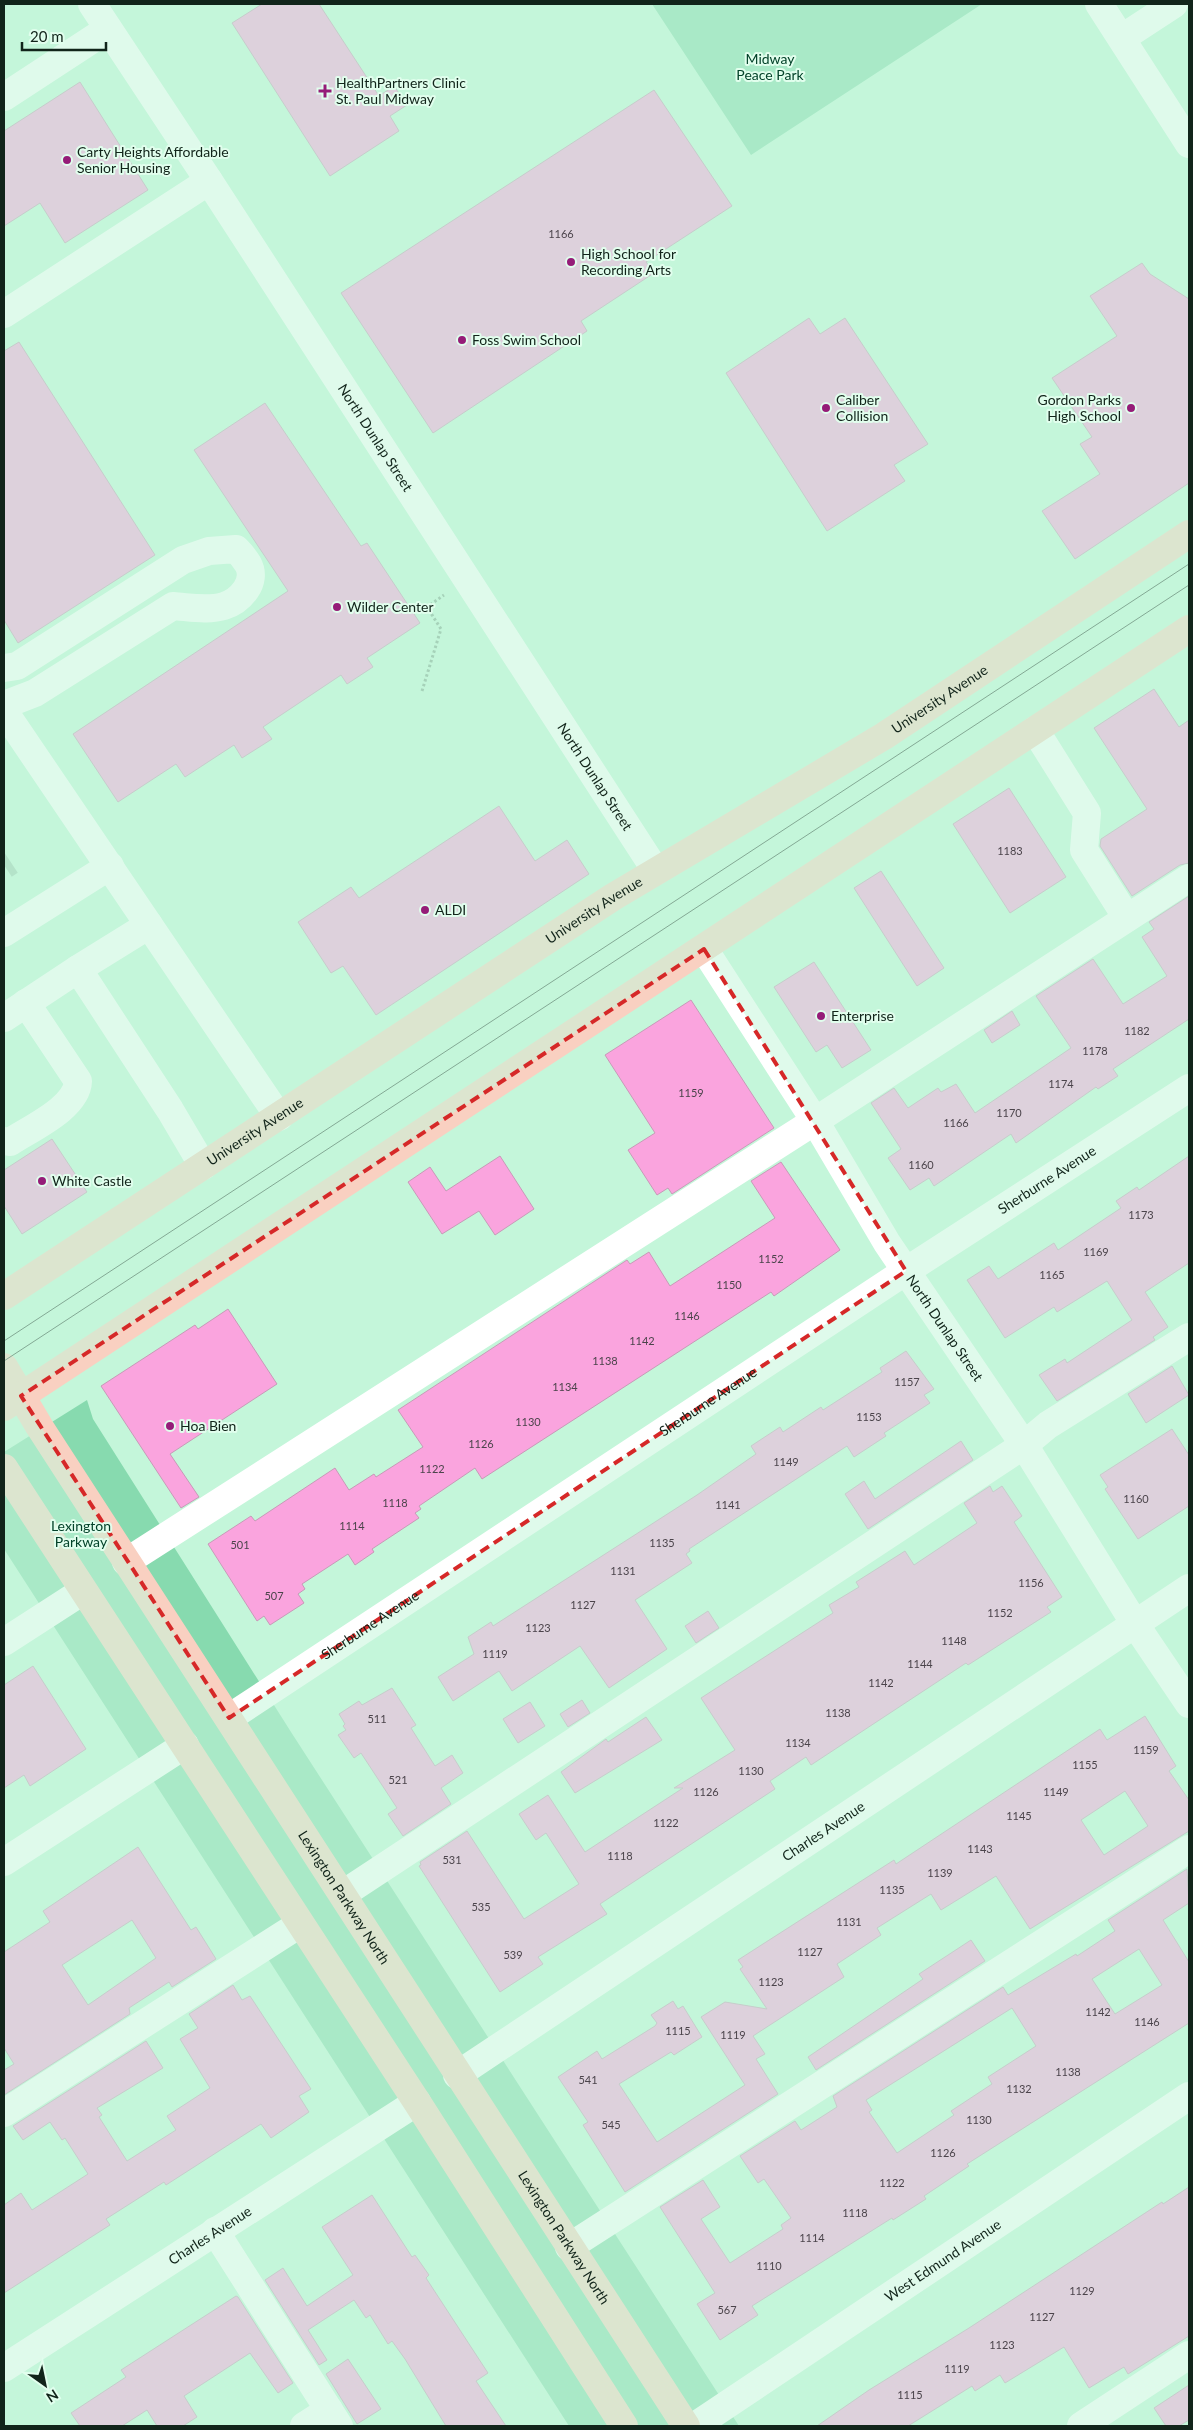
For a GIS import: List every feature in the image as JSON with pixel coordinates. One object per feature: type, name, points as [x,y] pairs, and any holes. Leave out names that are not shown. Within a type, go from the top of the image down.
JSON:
[{"type":"main road","name":"University Avenue","points":[[4,1296],[656,871],[884,736],[1189,534]]},
{"type":"main road","points":[[12,1402],[1189,629]]},
{"type":"main road","name":"Lexington Parkway North","points":[[4,1367],[12,1402],[126,1562],[229,1718],[686,2426]]},
{"type":"main road","points":[[4,1468],[417,2102],[624,2426]]},
{"type":"street","name":"North Dunlap Street","points":[[92,4],[209,181],[656,871]]},
{"type":"street","points":[[1099,4],[1189,144]]},
{"type":"street","points":[[1122,38],[1174,4]]},
{"type":"street","points":[[4,98],[108,29]]},
{"type":"street","points":[[4,314],[209,181]]},
{"type":"street","points":[[4,668],[17,666],[183,560],[208,551],[236,549],[249,565],[250,582],[240,597],[224,606],[199,608],[173,606],[35,694],[4,705]]},
{"type":"street","points":[[4,711],[278,1117]]},
{"type":"street","points":[[1035,730],[1087,813],[1084,850],[1128,918]]},
{"type":"street","points":[[4,933],[110,866]]},
{"type":"street","points":[[126,1562],[815,1121],[1189,878]]},
{"type":"street","points":[[4,1141],[10,1142],[71,1101],[77,1091],[78,1081],[15,1011],[149,925]]},
{"type":"street","name":"North Dunlap Street","points":[[704,949],[815,1121],[906,1271],[1024,1445],[1135,1624],[1189,1704]]},
{"type":"street","points":[[78,969],[170,1110],[203,1166]]},
{"type":"street","name":"Sherburne Avenue","points":[[229,1718],[906,1271],[1189,1088]]},
{"type":"street","points":[[343,1894],[1024,1445],[1048,1425],[1189,1337]]},
{"type":"street","name":"Charles Avenue","points":[[458,2075],[1189,1588]]},
{"type":"street","points":[[4,1642],[83,1591]]},
{"type":"street","points":[[4,1862],[185,1745]]},
{"type":"street","points":[[569,2247],[1189,1849]]},
{"type":"street","points":[[4,2113],[300,1924]]},
{"type":"street","name":"West Edmund Avenue","points":[[695,2426],[1189,2096]]},
{"type":"street","name":"Charles Avenue","points":[[4,2368],[417,2102]]},
{"type":"street","points":[[215,2231],[334,2418],[304,2426]]},
{"type":"street","points":[[1081,2426],[1189,2355]]},
{"type":"path","points":[[422,691],[441,629],[427,607]]},
{"type":"highlighted area","points":[[704,949],[906,1271],[229,1718],[21,1396]]},
{"type":"green space","name":"Midway Peace Park","points":[[652,4],[982,4],[751,155]]},
{"type":"green space","name":"Lexington Parkway","points":[[87,1400],[93,1419],[291,1732],[739,2426],[569,2426],[4,1549],[4,1452]]},
{"type":"building","name":"HealthPartners Clinic St. Paul Midway","points":[[262,4],[319,4],[379,96],[394,86],[407,105],[390,116],[399,131],[330,176],[232,23]]},
{"type":"building","name":"Carty Heights Affordable Senior Housing","points":[[80,82],[148,190],[65,243],[40,203],[4,226],[4,131]]},
{"type":"building","points":[[654,90],[732,206],[646,262],[654,273],[581,321],[587,331],[433,433],[341,293]]},
{"type":"building","name":"Gordon Parks High School","points":[[1142,263],[1150,274],[1189,299],[1189,483],[1075,559],[1042,511],[1100,474],[1080,444],[1092,437],[1052,378],[1117,336],[1090,296]]},
{"type":"building","name":"Caliber Collision","points":[[809,318],[820,334],[845,318],[928,444],[894,465],[905,481],[827,531],[726,373]]},
{"type":"building","points":[[19,342],[155,555],[18,643],[4,620],[4,351]]},
{"type":"building","name":"Wilder Center","points":[[265,403],[361,546],[367,543],[420,623],[367,658],[373,667],[347,684],[341,675],[263,727],[272,739],[242,758],[234,745],[185,777],[176,764],[118,802],[73,734],[288,591],[194,450]]},
{"type":"building","points":[[1154,689],[1179,727],[1189,720],[1189,863],[1180,865],[1132,896],[1100,846],[1101,839],[1147,809],[1094,728]]},
{"type":"building","points":[[1009,788],[1066,877],[1010,913],[953,824]]},
{"type":"building","name":"ALDI","points":[[499,806],[535,861],[567,840],[589,874],[376,1015],[343,966],[331,973],[298,922],[351,887],[359,898]]},
{"type":"building","points":[[881,871],[944,968],[917,986],[854,888]]},
{"type":"building","points":[[1189,896],[1189,1019],[1113,1069],[1118,1076],[1098,1089],[1096,1087],[1016,1143],[1011,1134],[934,1186],[929,1178],[910,1190],[888,1158],[901,1149],[871,1103],[894,1088],[908,1108],[938,1088],[941,1092],[956,1084],[975,1113],[1071,1048],[1036,996],[1093,959],[1123,1004],[1167,976],[1142,937],[1154,929],[1149,922]]},
{"type":"building","name":"Enterprise","points":[[814,962],[871,1050],[842,1068],[827,1045],[816,1052],[774,987]]},
{"type":"building","points":[[691,1000],[774,1128],[672,1194],[668,1188],[657,1195],[628,1150],[655,1133],[605,1055]]},
{"type":"building","points":[[1012,1011],[1020,1025],[992,1043],[984,1030]]},
{"type":"building","name":"White Castle","points":[[52,1139],[87,1192],[22,1234],[4,1206],[4,1170]]},
{"type":"building","points":[[500,1156],[534,1209],[495,1235],[479,1211],[442,1234],[408,1182],[430,1167],[446,1191]]},
{"type":"building","points":[[1189,1156],[1189,1263],[1145,1292],[1168,1327],[1153,1337],[1155,1340],[1057,1401],[1039,1375],[1065,1359],[1067,1363],[1132,1320],[1107,1281],[1057,1312],[1054,1307],[1005,1338],[967,1280],[989,1266],[998,1279],[1054,1243],[1058,1250],[1121,1208],[1116,1201],[1137,1187],[1139,1190]]},
{"type":"building","points":[[781,1162],[840,1250],[774,1296],[771,1292],[482,1479],[475,1468],[419,1506],[421,1509],[415,1513],[419,1518],[372,1549],[374,1552],[355,1565],[348,1554],[302,1584],[305,1589],[298,1594],[304,1603],[270,1625],[264,1616],[257,1621],[208,1544],[251,1516],[255,1521],[335,1468],[349,1490],[374,1474],[376,1477],[423,1447],[398,1410],[627,1260],[630,1264],[649,1252],[670,1286],[775,1218],[751,1181]]},
{"type":"building","name":"Hoa Bien","points":[[228,1309],[277,1384],[170,1454],[199,1497],[181,1508],[101,1386],[195,1325],[198,1329]]},
{"type":"building","points":[[906,1351],[934,1389],[924,1395],[930,1403],[884,1433],[886,1436],[854,1457],[847,1446],[689,1549],[690,1551],[686,1554],[692,1563],[635,1600],[667,1649],[609,1688],[580,1646],[512,1691],[499,1671],[453,1701],[438,1677],[474,1654],[468,1637],[491,1622],[493,1626],[697,1495],[756,1454],[751,1446],[780,1427],[783,1432],[821,1407],[823,1410],[882,1372],[880,1368]]},
{"type":"building","points":[[1172,1366],[1189,1395],[1146,1423],[1128,1394]]},
{"type":"building","points":[[1172,1429],[1189,1455],[1189,1506],[1138,1539],[1105,1489],[1108,1487],[1100,1475]]},
{"type":"building","points":[[961,1441],[973,1460],[868,1529],[845,1494],[864,1481],[875,1499]]},
{"type":"building","points":[[990,1486],[993,1492],[1002,1486],[1022,1516],[1014,1522],[1062,1597],[1047,1607],[1051,1612],[968,1665],[966,1663],[811,1765],[806,1757],[770,1781],[775,1789],[600,1904],[607,1914],[538,1957],[543,1964],[500,1992],[419,1866],[421,1865],[420,1862],[467,1831],[524,1919],[579,1884],[546,1833],[536,1840],[519,1814],[548,1795],[585,1852],[683,1788],[674,1788],[735,1750],[701,1698],[833,1613],[829,1605],[859,1587],[856,1582],[905,1551],[914,1565],[977,1523],[964,1503]]},
{"type":"building","points":[[708,1611],[719,1628],[696,1643],[685,1626]]},
{"type":"building","points":[[33,1666],[86,1749],[30,1786],[24,1775],[4,1788],[4,1685]]},
{"type":"building","points":[[392,1688],[416,1725],[411,1728],[435,1766],[452,1755],[463,1773],[441,1788],[451,1804],[403,1836],[388,1814],[397,1808],[361,1753],[354,1758],[338,1735],[346,1730],[339,1714],[359,1701],[362,1705]]},
{"type":"building","points":[[582,1700],[590,1713],[568,1727],[560,1714]]},
{"type":"building","points":[[530,1702],[545,1726],[518,1743],[503,1719]]},
{"type":"building","points":[[1145,1716],[1176,1766],[1169,1771],[1189,1800],[1189,1831],[1030,1929],[996,1876],[941,1910],[931,1894],[877,1928],[881,1935],[837,1964],[844,1977],[753,2036],[765,2054],[756,2059],[778,2094],[625,2192],[583,2125],[588,2122],[558,2077],[597,2051],[602,2059],[655,2026],[657,2023],[651,2015],[673,2001],[678,2009],[683,2006],[702,2037],[674,2055],[671,2052],[619,2084],[657,2142],[745,2085],[701,2017],[725,2002],[767,2009],[740,1969],[743,1967],[738,1960],[894,1860],[896,1864],[1100,1729],[1107,1740]],"holes":[[[1125,1791],[1148,1826],[1104,1855],[1081,1820]]]},
{"type":"building","points":[[646,1717],[662,1740],[575,1793],[561,1772],[606,1739],[608,1742]]},
{"type":"building","points":[[138,1847],[191,1930],[196,1927],[216,1959],[172,1987],[169,1982],[129,2008],[130,2014],[4,2095],[4,2070],[14,2064],[4,2048],[4,1952],[50,1922],[43,1911]],"holes":[[[132,1920],[156,1958],[88,2005],[62,1965]]]},
{"type":"building","points":[[1187,1869],[1189,1903],[1163,1920],[1189,1962],[1189,2023],[967,2164],[969,2166],[924,2196],[926,2199],[893,2220],[892,2218],[752,2306],[758,2315],[720,2340],[697,2304],[715,2293],[660,2207],[703,2180],[720,2207],[701,2219],[730,2263],[783,2229],[781,2225],[791,2218],[764,2179],[758,2183],[740,2156],[795,2121],[801,2130],[837,2107],[833,2096],[1003,1987],[1008,1995],[1076,1954],[1077,1956],[1115,1931],[1108,1920]],"holes":[[[1139,1949],[1162,1985],[1115,2014],[1092,1979]],[[1012,2008],[1036,2046],[988,2077],[992,2084],[951,2111],[954,2115],[897,2153],[869,2112],[872,2110],[866,2100]]]},
{"type":"building","points":[[971,1940],[985,1961],[816,2070],[808,2057],[923,1979],[919,1974]]},
{"type":"building","points":[[233,1985],[242,2000],[250,1996],[311,2089],[299,2096],[309,2112],[271,2138],[261,2124],[166,2185],[164,2182],[106,2219],[110,2225],[4,2293],[4,2205],[21,2193],[32,2210],[88,2174],[65,2138],[62,2140],[50,2122],[23,2140],[13,2126],[146,2041],[163,2068],[97,2108],[102,2115],[99,2117],[127,2161],[176,2130],[167,2116],[210,2088],[180,2039],[198,2028],[189,2014]]},
{"type":"building","points":[[1189,2187],[1189,2336],[1128,2374],[1124,2367],[1089,2388],[1064,2347],[1005,2383],[1000,2375],[975,2391],[972,2386],[908,2426],[817,2426],[869,2390],[969,2328],[1162,2202],[1163,2204]]},
{"type":"building","points":[[372,2195],[412,2257],[415,2255],[429,2275],[426,2278],[488,2373],[476,2381],[506,2426],[446,2426],[392,2341],[388,2344],[370,2315],[366,2318],[354,2300],[308,2330],[327,2360],[319,2365],[265,2280],[283,2268],[307,2306],[353,2275],[322,2227]]},
{"type":"building","points":[[236,2296],[293,2383],[278,2393],[250,2353],[184,2396],[197,2417],[183,2426],[157,2426],[147,2410],[122,2426],[80,2426],[71,2413],[126,2377],[121,2370]]},
{"type":"building","points":[[348,2359],[381,2409],[357,2424],[326,2374]]},
{"type":"building","points":[[1189,2385],[1189,2420],[1179,2426],[1166,2426],[1154,2408]]},
{"type":"tunnel","points":[[4,865],[10,861]]},
{"type":"tram line","points":[[4,1341],[1189,564]]},
{"type":"tram line","points":[[4,1361],[1189,585]]},
{"type":"place","name":"HealthPartners Clinic St. Paul Midway","points":[[325,91]]},
{"type":"place","name":"Carty Heights Affordable Senior Housing","points":[[67,160]]},
{"type":"place","name":"High School for Recording Arts","points":[[571,262]]},
{"type":"place","name":"Foss Swim School","points":[[462,340]]},
{"type":"place","name":"Caliber Collision","points":[[826,408]]},
{"type":"place","name":"Gordon Parks High School","points":[[1131,408]]},
{"type":"place","name":"Wilder Center","points":[[337,607]]},
{"type":"place","name":"ALDI","points":[[425,910]]},
{"type":"place","name":"Enterprise","points":[[821,1016]]},
{"type":"place","name":"White Castle","points":[[42,1181]]},
{"type":"place","name":"Hoa Bien","points":[[170,1426]]}]
